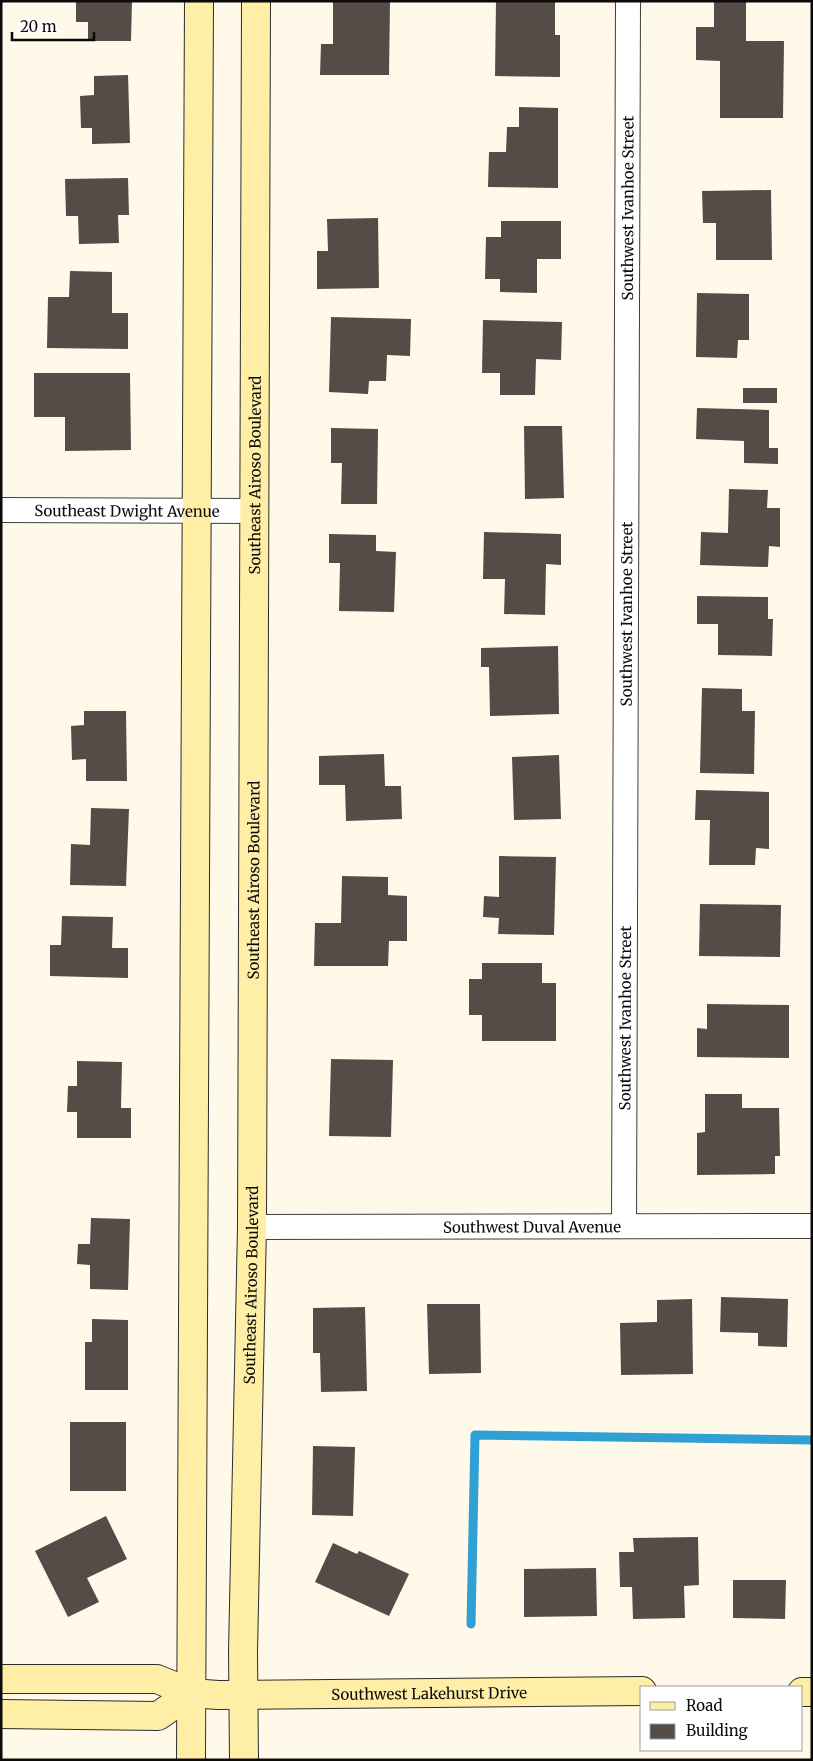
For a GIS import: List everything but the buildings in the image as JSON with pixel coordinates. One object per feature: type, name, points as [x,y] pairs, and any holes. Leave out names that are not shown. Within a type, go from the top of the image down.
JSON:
[{"type":"main road","points":[[191,1760],[199,1]]},
{"type":"main road","name":"Southeast Airoso Boulevard","points":[[244,1760],[230,1695],[252,1227],[256,1]]},
{"type":"main road","name":"Southwest Lakehurst Drive","points":[[1,1679],[157,1680],[191,1693],[230,1695],[640,1692]]},
{"type":"main road","points":[[1,1714],[158,1716],[191,1693]]},
{"type":"street","name":"Southwest Ivanhoe Street","points":[[624,1226],[628,1]]},
{"type":"street","name":"Southeast Dwight Avenue","points":[[1,510],[254,511]]},
{"type":"street","name":"Southwest Duval Avenue","points":[[252,1227],[812,1226]]},
{"type":"waterway","points":[[471,1624],[475,1435],[812,1440]]}]
